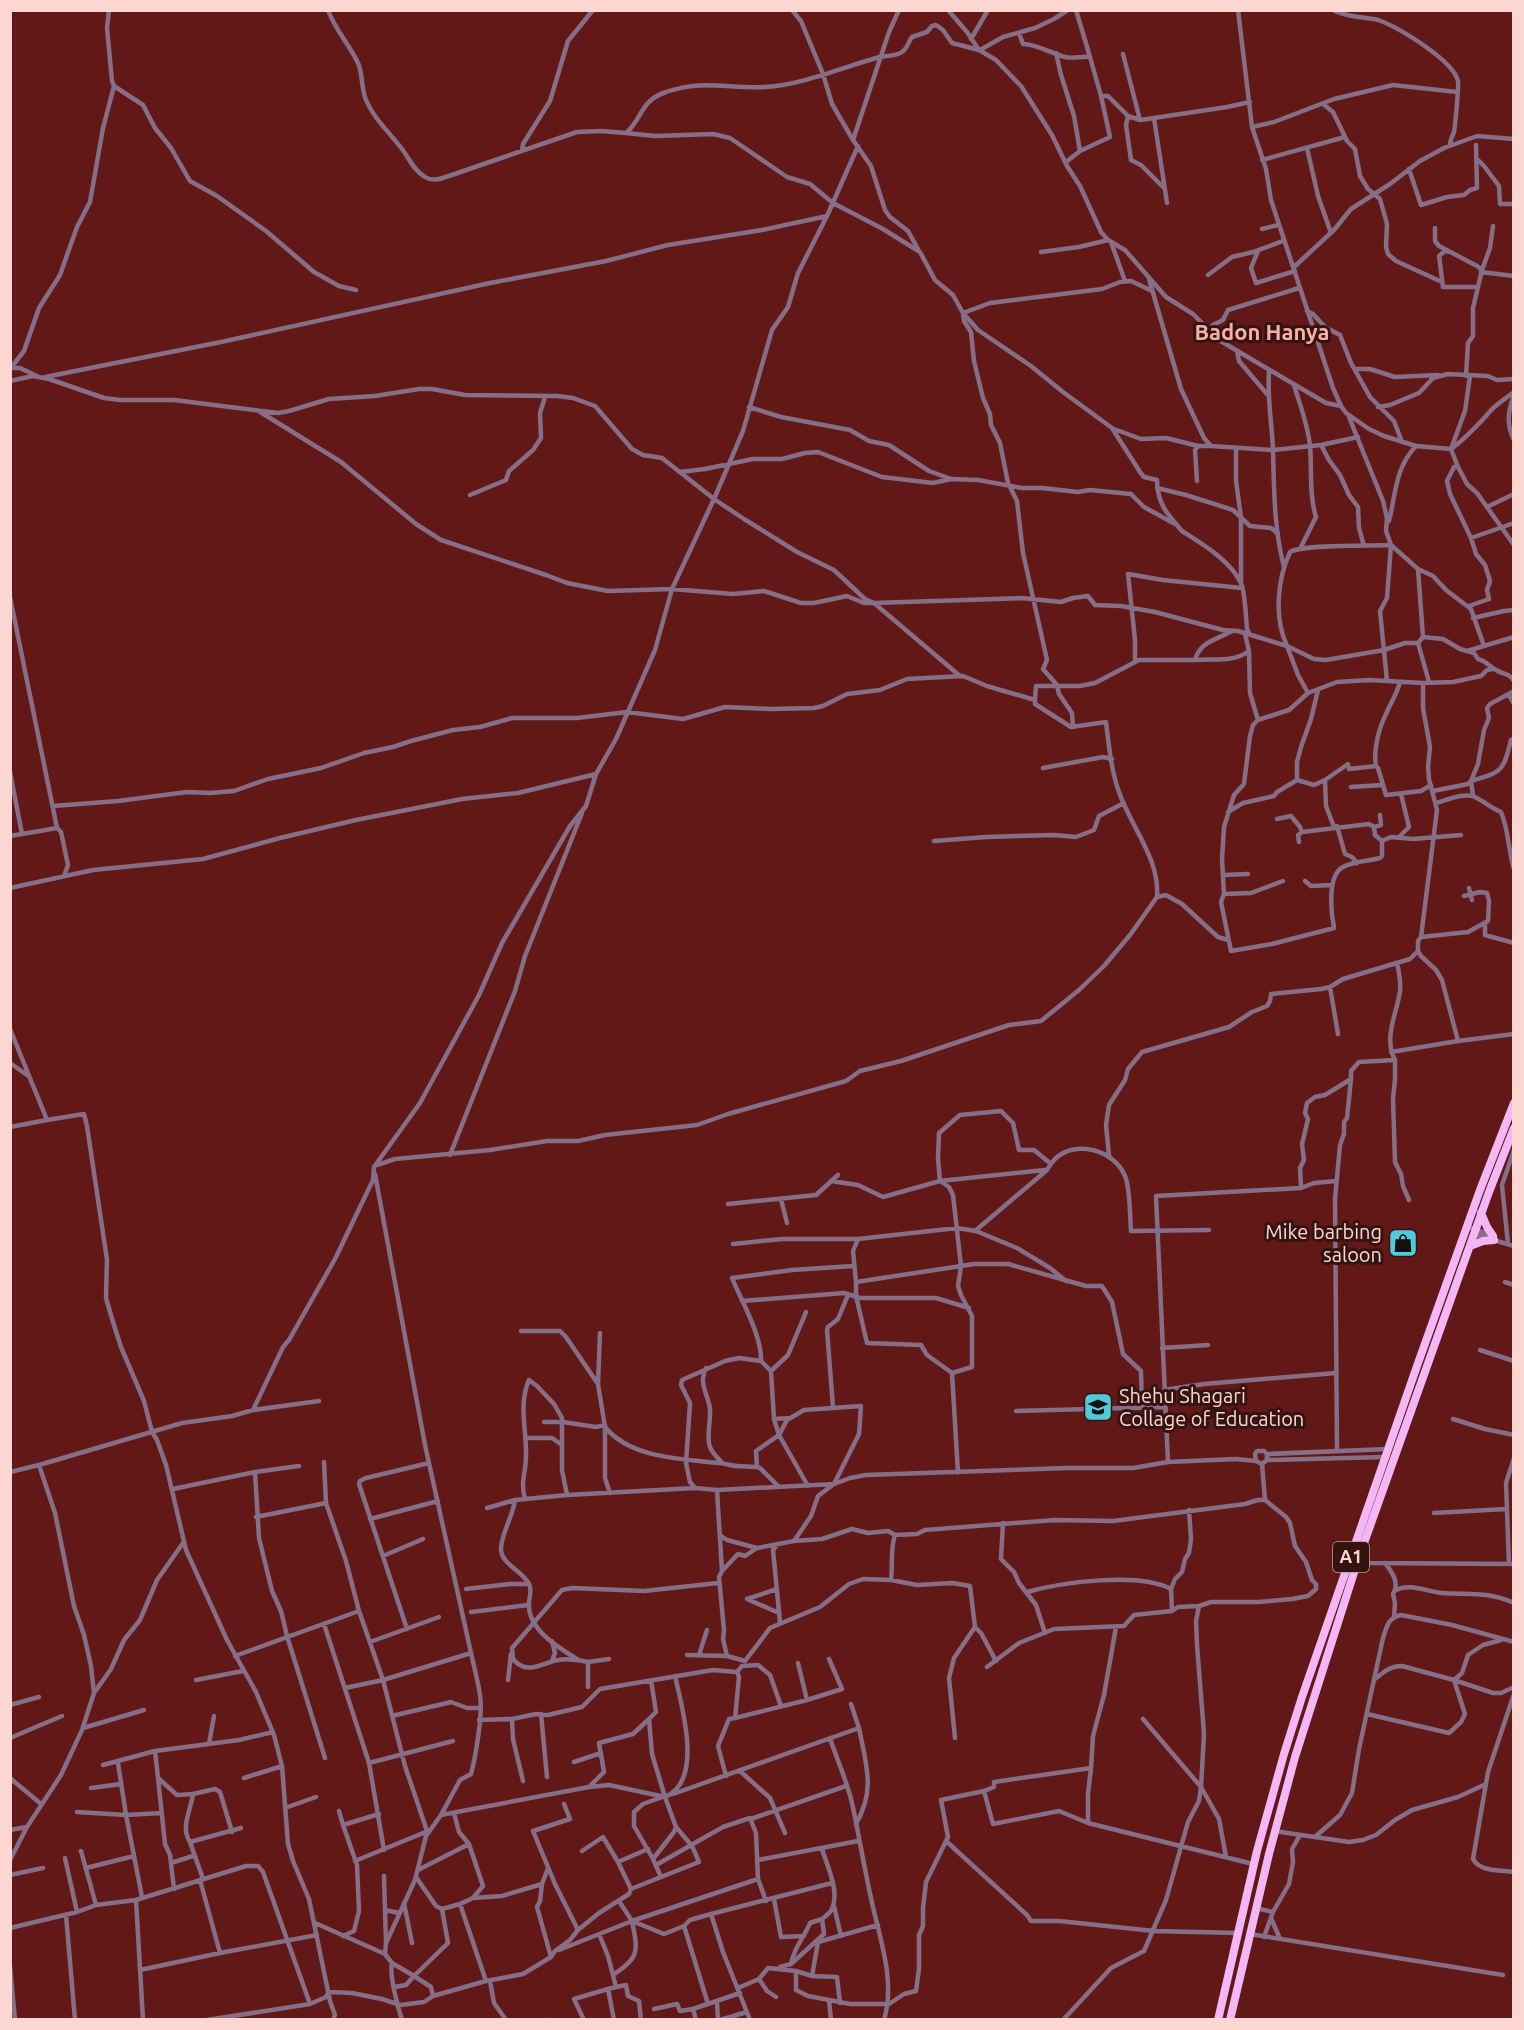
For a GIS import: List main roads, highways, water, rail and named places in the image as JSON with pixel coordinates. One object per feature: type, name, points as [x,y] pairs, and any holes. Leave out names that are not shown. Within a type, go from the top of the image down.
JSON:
[{"type":"highway","name":"A1","points":[[1218,2019],[1254,1864],[1294,1720],[1387,1453],[1471,1230],[1514,1103]]},
{"type":"highway","name":"A1","points":[[1230,2019],[1295,1757],[1358,1560],[1470,1246],[1471,1230],[1481,1213],[1514,1128]]},
{"type":"highway","points":[[1470,1246],[1493,1238],[1481,1213]]},
{"type":"highway","points":[[1245,1903],[1256,1907]]},
{"type":"place","name":"Mike barbing saloon","points":[[1403,1243]]},
{"type":"place","name":"Shehu Shagari Collage of Education","points":[[1098,1407]]},
{"type":"district","name":"Badon Hanya","points":[[1262,332]]}]
